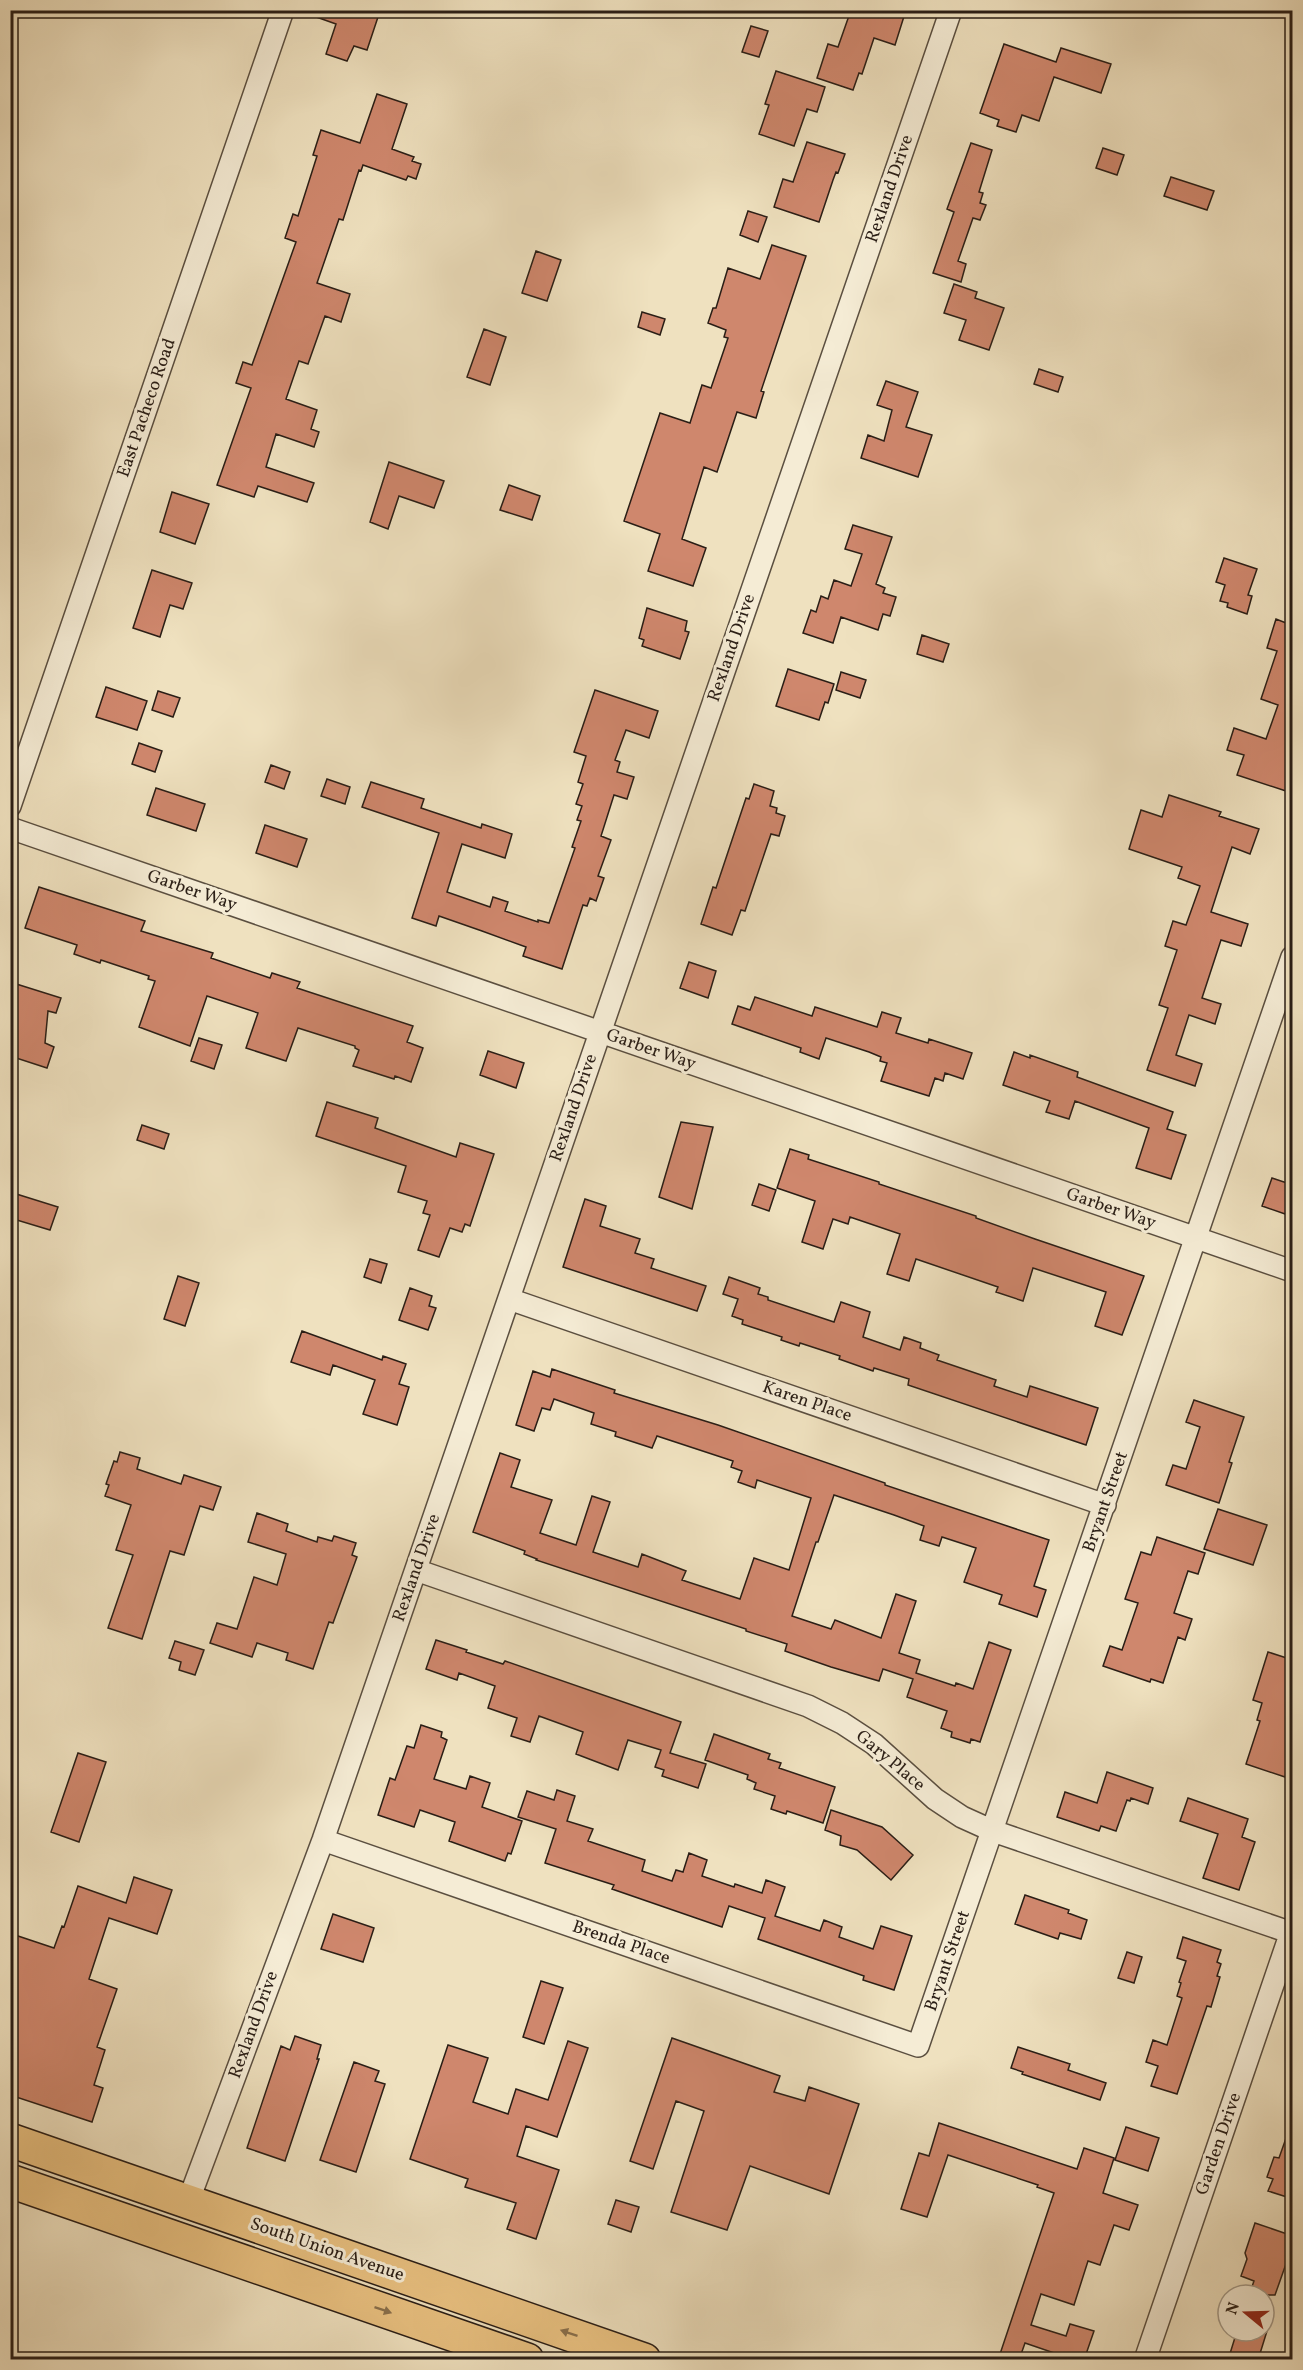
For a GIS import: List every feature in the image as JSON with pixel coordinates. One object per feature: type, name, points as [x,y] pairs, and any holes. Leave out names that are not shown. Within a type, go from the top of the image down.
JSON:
[{"type":"main road","name":"South Union Avenue","points":[[10,2140],[644,2360]]},
{"type":"main road","points":[[10,2162],[154,2210],[179,2211],[188,2202]]},
{"type":"main road","points":[[10,2181],[527,2360]]},
{"type":"main road","points":[[163,2234],[170,2226],[182,2224],[199,2227],[356,2279],[418,2281]]},
{"type":"street","name":"East Pacheco Road","points":[[10,806],[284,10]]},
{"type":"street","name":"Rexland Drive","points":[[188,2202],[323,1840],[951,10]]},
{"type":"street","name":"Garber Way","points":[[10,828],[1293,1271]]},
{"type":"street","name":"Bryant Street","points":[[918,2046],[1293,957]]},
{"type":"street","name":"Karen Place","points":[[509,1299],[1105,1504]]},
{"type":"street","name":"Gary Place","points":[[416,1570],[808,1706],[842,1723],[874,1744],[934,1799],[993,1831],[1292,1932]]},
{"type":"street","name":"Brenda Place","points":[[323,1840],[918,2046]]},
{"type":"street","name":"Garden Drive","points":[[1144,2360],[1292,1932]]},
{"type":"building","points":[[306,10],[367,10],[379,14],[367,50],[354,46],[347,61],[326,54],[336,24],[305,13]]},
{"type":"building","points":[[851,10],[906,10],[895,45],[874,38],[862,74],[859,73],[853,90],[817,78],[828,44],[838,47]]},
{"type":"building","points":[[751,26],[768,31],[759,57],[742,52]]},
{"type":"building","points":[[1004,44],[1056,62],[1061,48],[1111,64],[1101,93],[1054,77],[1039,121],[1022,115],[1016,132],[997,126],[999,120],[980,113]]},
{"type":"building","points":[[776,71],[825,87],[817,112],[807,109],[794,146],[759,134],[769,105],[765,104]]},
{"type":"building","points":[[377,94],[407,104],[392,149],[414,157],[412,161],[421,164],[416,179],[408,176],[406,180],[363,165],[361,171],[359,170],[343,220],[339,219],[317,283],[350,294],[341,322],[325,316],[308,364],[299,361],[286,399],[317,410],[311,429],[319,432],[314,447],[276,434],[266,467],[314,483],[307,502],[258,486],[254,497],[217,485],[251,388],[236,383],[243,362],[252,365],[296,242],[285,238],[293,214],[298,216],[317,156],[313,155],[321,130],[360,143]]},
{"type":"building","points":[[807,142],[845,154],[838,173],[836,172],[819,222],[774,207],[783,179],[793,182]]},
{"type":"building","points":[[971,143],[992,150],[979,192],[983,193],[980,203],[986,205],[980,220],[973,218],[958,261],[966,264],[961,282],[933,273],[954,212],[947,209]]},
{"type":"building","points":[[1103,148],[1124,155],[1117,175],[1096,168]]},
{"type":"building","points":[[1171,177],[1214,191],[1207,210],[1164,196]]},
{"type":"building","points":[[748,211],[767,217],[758,242],[740,235]]},
{"type":"building","points":[[772,245],[806,256],[761,391],[764,392],[756,418],[737,412],[717,472],[704,467],[682,539],[706,548],[693,586],[648,571],[660,534],[624,521],[660,413],[690,423],[702,385],[711,388],[728,338],[724,337],[726,330],[708,323],[713,308],[716,308],[728,268],[760,279]]},
{"type":"building","points":[[536,251],[561,260],[547,301],[522,293]]},
{"type":"building","points":[[954,284],[977,292],[975,298],[1004,308],[989,350],[959,340],[966,320],[944,313]]},
{"type":"building","points":[[642,312],[665,319],[660,335],[638,327]]},
{"type":"building","points":[[484,329],[506,337],[490,385],[467,377]]},
{"type":"building","points":[[1039,369],[1063,377],[1058,392],[1034,384]]},
{"type":"building","points":[[886,381],[918,392],[906,427],[932,435],[918,477],[861,458],[868,435],[884,441],[892,410],[877,405]]},
{"type":"building","points":[[389,462],[444,481],[434,508],[399,496],[388,529],[370,522]]},
{"type":"building","points":[[509,485],[540,496],[532,520],[500,510]]},
{"type":"building","points":[[172,492],[209,504],[195,544],[160,532]]},
{"type":"building","points":[[853,525],[892,537],[876,584],[885,588],[883,593],[896,597],[890,616],[883,614],[878,630],[841,617],[833,643],[803,633],[811,610],[816,612],[821,596],[828,599],[834,580],[851,586],[862,554],[845,549]]},
{"type":"building","points":[[1224,558],[1257,569],[1248,595],[1252,596],[1247,614],[1227,607],[1228,603],[1220,601],[1225,585],[1216,582]]},
{"type":"building","points":[[152,570],[192,583],[183,609],[170,605],[160,637],[133,628]]},
{"type":"building","points":[[647,608],[687,621],[685,631],[689,632],[680,659],[642,646],[644,640],[639,638]]},
{"type":"building","points":[[1289,613],[1293,614],[1293,770],[1286,791],[1237,775],[1244,755],[1227,750],[1234,728],[1266,739],[1278,705],[1261,699],[1277,651],[1267,648],[1276,619],[1286,623]]},
{"type":"building","points":[[922,635],[949,644],[943,662],[917,654]]},
{"type":"building","points":[[788,669],[834,684],[819,720],[776,706]]},
{"type":"building","points":[[841,672],[866,680],[860,698],[836,690]]},
{"type":"building","points":[[106,687],[147,701],[137,730],[96,717]]},
{"type":"building","points":[[595,690],[658,711],[649,738],[626,730],[615,760],[620,762],[617,772],[634,777],[627,799],[614,795],[601,836],[611,840],[598,876],[604,878],[596,901],[590,898],[587,906],[583,905],[562,969],[523,956],[526,947],[439,916],[436,926],[412,918],[439,833],[362,807],[371,782],[424,799],[421,808],[481,828],[482,824],[512,834],[505,858],[462,844],[447,892],[490,907],[493,897],[508,902],[505,911],[538,922],[538,920],[549,923],[575,848],[572,847],[581,821],[577,820],[582,806],[576,804],[583,784],[578,782],[586,756],[574,752]]},
{"type":"building","points":[[158,691],[180,698],[173,717],[152,710]]},
{"type":"building","points":[[139,743],[162,751],[155,772],[132,764]]},
{"type":"building","points":[[271,765],[290,772],[284,789],[265,782]]},
{"type":"building","points":[[327,779],[350,787],[345,804],[321,796]]},
{"type":"building","points":[[754,784],[774,791],[770,806],[777,808],[776,813],[785,816],[779,836],[771,834],[745,911],[741,910],[732,935],[701,924],[713,887],[716,888],[746,798],[749,799]]},
{"type":"building","points":[[156,788],[205,804],[196,831],[147,815]]},
{"type":"building","points":[[1169,795],[1221,812],[1219,816],[1259,829],[1250,854],[1232,847],[1211,912],[1248,924],[1241,946],[1221,940],[1202,998],[1221,1004],[1215,1024],[1189,1015],[1176,1055],[1202,1064],[1195,1086],[1147,1070],[1168,1008],[1159,1005],[1177,950],[1165,946],[1173,921],[1186,925],[1200,886],[1178,878],[1182,867],[1129,849],[1141,810],[1162,817]]},
{"type":"building","points":[[265,825],[307,839],[297,867],[256,853]]},
{"type":"building","points":[[39,887],[145,921],[141,931],[213,953],[211,958],[270,978],[272,973],[300,982],[297,988],[413,1026],[407,1042],[423,1048],[411,1082],[353,1066],[359,1050],[355,1046],[298,1028],[286,1061],[246,1048],[258,1013],[207,996],[190,1046],[139,1027],[155,981],[148,979],[149,976],[101,960],[100,963],[74,954],[77,945],[25,928]]},
{"type":"building","points":[[689,962],[716,971],[708,998],[680,988]]},
{"type":"building","points":[[10,982],[61,998],[56,1013],[48,1011],[45,1043],[54,1047],[47,1068],[10,1056]]},
{"type":"building","points":[[755,997],[812,1016],[815,1007],[877,1027],[882,1012],[901,1018],[896,1033],[928,1043],[929,1039],[972,1053],[963,1079],[945,1073],[943,1081],[935,1078],[929,1096],[881,1081],[887,1063],[880,1061],[881,1057],[869,1052],[826,1038],[819,1059],[800,1052],[801,1048],[732,1024],[738,1006],[750,1010]]},
{"type":"building","points":[[199,1038],[222,1045],[214,1069],[191,1061]]},
{"type":"building","points":[[488,1051],[524,1063],[516,1088],[480,1075]]},
{"type":"building","points":[[1014,1052],[1030,1058],[1030,1055],[1078,1072],[1077,1077],[1173,1112],[1167,1129],[1186,1135],[1171,1179],[1136,1168],[1149,1128],[1075,1101],[1069,1119],[1046,1112],[1050,1101],[1003,1085]]},
{"type":"building","points":[[327,1102],[378,1118],[375,1128],[456,1157],[460,1143],[494,1154],[470,1226],[465,1224],[462,1232],[450,1228],[439,1257],[418,1250],[430,1215],[423,1213],[427,1201],[398,1192],[406,1166],[316,1136]]},
{"type":"building","points":[[681,1122],[713,1127],[692,1209],[659,1197]]},
{"type":"building","points":[[142,1125],[169,1134],[164,1149],[137,1140]]},
{"type":"building","points":[[790,1149],[809,1155],[808,1159],[1144,1276],[1122,1335],[1095,1326],[1106,1292],[1033,1268],[1023,1301],[996,1292],[998,1287],[916,1259],[909,1281],[887,1274],[900,1234],[850,1217],[848,1224],[833,1219],[823,1249],[802,1242],[815,1201],[777,1188]]},
{"type":"building","points":[[1272,1178],[1293,1185],[1293,1201],[1288,1215],[1262,1206]]},
{"type":"building","points":[[759,1184],[776,1190],[769,1211],[752,1205]]},
{"type":"building","points":[[10,1192],[58,1207],[50,1230],[10,1218]]},
{"type":"building","points":[[585,1199],[606,1206],[600,1226],[640,1239],[635,1253],[654,1259],[651,1268],[706,1286],[697,1311],[563,1267]]},
{"type":"building","points":[[370,1259],[387,1264],[381,1283],[364,1277]]},
{"type":"building","points":[[178,1276],[199,1283],[185,1326],[164,1319]]},
{"type":"building","points":[[729,1277],[760,1288],[758,1294],[768,1297],[768,1300],[834,1322],[841,1302],[870,1312],[863,1337],[900,1350],[904,1337],[921,1343],[920,1348],[939,1355],[937,1360],[996,1380],[994,1386],[1027,1397],[1030,1386],[1098,1408],[1086,1445],[908,1385],[909,1379],[874,1368],[873,1371],[839,1359],[840,1356],[800,1343],[799,1346],[781,1340],[782,1337],[742,1324],[743,1320],[732,1316],[738,1299],[723,1294]]},
{"type":"building","points":[[410,1288],[432,1296],[429,1306],[436,1308],[428,1330],[399,1320]]},
{"type":"building","points":[[302,1331],[382,1360],[383,1356],[406,1364],[399,1384],[409,1387],[397,1425],[363,1414],[375,1380],[333,1365],[330,1375],[291,1362]]},
{"type":"building","points":[[552,1369],[615,1390],[614,1393],[718,1425],[885,1483],[885,1485],[1049,1540],[1034,1586],[1046,1590],[1037,1617],[999,1604],[1002,1595],[964,1582],[976,1548],[942,1537],[939,1546],[920,1540],[924,1526],[894,1515],[834,1495],[818,1542],[816,1542],[792,1616],[831,1629],[835,1620],[881,1638],[896,1594],[916,1601],[899,1653],[920,1660],[916,1673],[955,1686],[956,1683],[973,1689],[989,1642],[1011,1650],[980,1742],[971,1739],[970,1743],[951,1737],[952,1732],[941,1728],[947,1711],[907,1697],[913,1679],[883,1669],[879,1681],[831,1667],[785,1651],[787,1644],[536,1560],[524,1554],[525,1551],[473,1532],[500,1453],[520,1460],[511,1487],[552,1500],[540,1533],[576,1545],[592,1496],[610,1502],[593,1552],[638,1567],[642,1554],[686,1571],[682,1580],[740,1599],[754,1558],[789,1570],[811,1498],[757,1480],[755,1488],[738,1482],[742,1471],[731,1467],[733,1461],[657,1436],[652,1448],[615,1436],[616,1432],[591,1424],[594,1413],[554,1399],[550,1410],[542,1408],[534,1431],[516,1425],[533,1371],[550,1377]]},
{"type":"building","points":[[1194,1400],[1244,1417],[1229,1462],[1232,1463],[1219,1503],[1166,1485],[1173,1465],[1186,1469],[1200,1427],[1186,1422]]},
{"type":"building","points":[[120,1452],[140,1458],[137,1469],[181,1484],[184,1475],[221,1487],[213,1510],[200,1506],[184,1555],[170,1551],[142,1639],[108,1628],[133,1555],[116,1550],[131,1505],[105,1496],[109,1485],[106,1484],[114,1461],[117,1462]]},
{"type":"building","points":[[1218,1509],[1267,1525],[1253,1565],[1204,1549]]},
{"type":"building","points":[[257,1513],[288,1524],[286,1531],[317,1542],[318,1537],[332,1541],[334,1536],[356,1543],[352,1555],[357,1557],[333,1623],[329,1622],[313,1669],[286,1660],[288,1653],[257,1643],[252,1657],[210,1643],[217,1623],[237,1629],[254,1577],[277,1585],[286,1554],[248,1542]]},
{"type":"building","points":[[1157,1537],[1205,1553],[1198,1574],[1188,1571],[1174,1613],[1192,1619],[1185,1640],[1178,1637],[1163,1683],[1151,1679],[1150,1682],[1103,1666],[1110,1646],[1122,1650],[1138,1603],[1125,1599],[1141,1552],[1151,1555]]},
{"type":"building","points":[[436,1640],[503,1664],[505,1661],[681,1722],[670,1753],[706,1764],[698,1788],[662,1776],[664,1770],[655,1767],[661,1750],[628,1740],[618,1770],[576,1754],[583,1732],[539,1716],[530,1742],[511,1736],[517,1718],[488,1708],[495,1686],[459,1673],[457,1680],[426,1669]]},
{"type":"building","points":[[175,1641],[204,1650],[195,1675],[179,1670],[181,1662],[169,1658]]},
{"type":"building","points":[[1268,1652],[1293,1660],[1293,1755],[1285,1777],[1246,1764],[1260,1721],[1257,1720],[1262,1703],[1253,1700]]},
{"type":"building","points":[[421,1725],[442,1732],[441,1737],[447,1740],[434,1779],[466,1789],[470,1776],[490,1783],[482,1807],[522,1821],[511,1854],[508,1853],[505,1861],[449,1841],[455,1822],[420,1810],[414,1827],[378,1815],[390,1778],[395,1780],[407,1746],[414,1748]]},
{"type":"building","points":[[714,1734],[770,1754],[768,1759],[781,1763],[779,1768],[835,1787],[823,1823],[787,1811],[786,1814],[771,1809],[775,1796],[754,1789],[756,1783],[747,1779],[748,1775],[705,1760]]},
{"type":"building","points":[[78,1753],[106,1762],[79,1842],[51,1832]]},
{"type":"building","points":[[1107,1772],[1153,1788],[1148,1804],[1131,1798],[1130,1801],[1127,1800],[1116,1831],[1101,1826],[1099,1831],[1057,1817],[1065,1792],[1097,1803]]},
{"type":"building","points":[[557,1790],[575,1796],[567,1821],[593,1829],[588,1841],[645,1860],[642,1871],[672,1881],[676,1870],[683,1872],[689,1853],[707,1860],[702,1876],[734,1887],[735,1884],[762,1893],[766,1880],[785,1887],[775,1916],[820,1931],[824,1920],[842,1927],[839,1937],[873,1949],[881,1926],[912,1936],[894,1990],[863,1980],[864,1976],[758,1939],[765,1918],[729,1906],[722,1927],[612,1889],[614,1885],[545,1863],[556,1829],[518,1817],[527,1791],[554,1800]]},
{"type":"building","points":[[1188,1798],[1248,1819],[1242,1837],[1255,1842],[1239,1890],[1203,1878],[1218,1834],[1180,1821]]},
{"type":"building","points":[[831,1810],[882,1827],[913,1855],[891,1880],[857,1850],[840,1845],[841,1836],[825,1830]]},
{"type":"building","points":[[134,1877],[172,1890],[157,1934],[109,1918],[89,1979],[117,1989],[97,2047],[105,2050],[94,2085],[103,2088],[92,2122],[10,2095],[10,1949],[15,1935],[54,1948],[78,1886],[126,1903]]},
{"type":"building","points":[[1025,1895],[1069,1910],[1068,1913],[1087,1920],[1081,1939],[1060,1933],[1058,1939],[1015,1924]]},
{"type":"building","points":[[333,1914],[374,1928],[363,1962],[321,1949]]},
{"type":"building","points":[[1183,1937],[1221,1950],[1217,1962],[1221,1964],[1217,1976],[1220,1977],[1211,2007],[1207,2006],[1177,2094],[1151,2086],[1158,2066],[1146,2062],[1153,2040],[1167,2045],[1182,1998],[1177,1996],[1186,1961],[1177,1958]]},
{"type":"building","points":[[1127,1952],[1142,1957],[1134,1983],[1118,1978]]},
{"type":"building","points":[[541,1981],[563,1988],[544,2044],[523,2037]]},
{"type":"building","points":[[295,2036],[321,2045],[317,2059],[319,2059],[285,2161],[247,2148],[281,2046],[290,2050]]},
{"type":"building","points":[[672,2038],[780,2076],[774,2092],[805,2101],[809,2087],[859,2104],[829,2194],[750,2166],[727,2230],[671,2212],[704,2111],[676,2101],[653,2169],[630,2161]]},
{"type":"building","points":[[568,2041],[588,2048],[557,2137],[526,2126],[517,2156],[559,2170],[536,2239],[507,2229],[516,2203],[465,2187],[468,2179],[410,2159],[448,2045],[488,2058],[473,2102],[508,2114],[516,2089],[548,2100]]},
{"type":"building","points":[[1018,2047],[1070,2064],[1068,2070],[1106,2083],[1100,2100],[1022,2074],[1023,2072],[1011,2068]]},
{"type":"building","points":[[354,2062],[379,2071],[375,2081],[385,2084],[356,2172],[320,2160]]},
{"type":"building","points":[[939,2123],[1077,2169],[1084,2148],[1114,2158],[1103,2193],[1138,2205],[1129,2230],[1114,2225],[1100,2265],[1088,2261],[1074,2305],[1041,2294],[1031,2325],[1066,2336],[1070,2324],[1094,2331],[1084,2360],[1062,2360],[1063,2356],[1025,2343],[1019,2360],[998,2360],[1054,2193],[1037,2187],[1038,2185],[948,2155],[927,2217],[901,2209],[919,2153],[929,2156]]},
{"type":"building","points":[[1126,2127],[1159,2138],[1148,2171],[1115,2160]]},
{"type":"building","points":[[1290,2127],[1293,2127],[1293,2199],[1268,2191],[1273,2179],[1267,2177],[1274,2157],[1279,2158]]},
{"type":"building","points":[[616,2200],[639,2207],[631,2232],[608,2224]]},
{"type":"building","points":[[1255,2223],[1293,2236],[1293,2244],[1276,2292],[1276,2283],[1253,2283],[1254,2281],[1241,2276],[1247,2259],[1245,2253]]},
{"type":"building","points":[[1233,2343],[1263,2343],[1258,2360],[1228,2360]]}]
